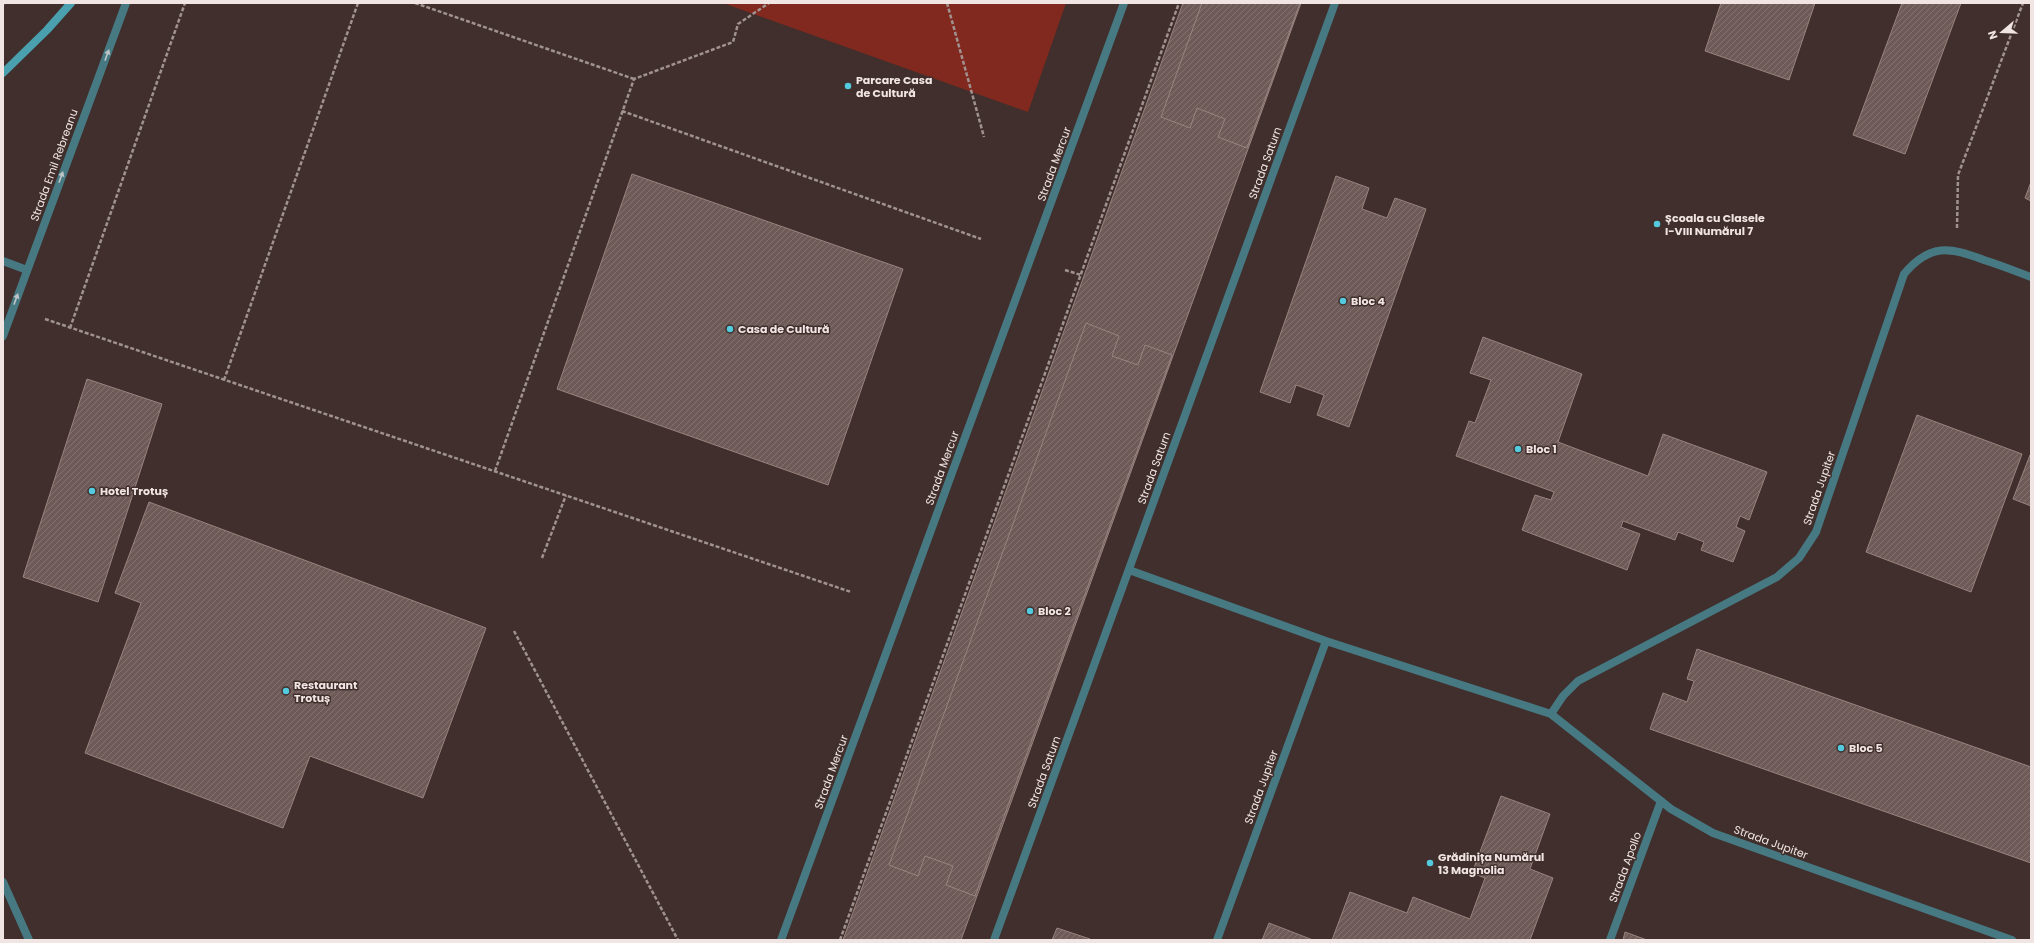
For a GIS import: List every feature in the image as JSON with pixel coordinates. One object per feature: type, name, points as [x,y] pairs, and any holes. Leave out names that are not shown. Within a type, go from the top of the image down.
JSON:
[{"type":"street","points":[[3,73],[47,30],[71,3]]},
{"type":"street","name":"Strada Emil Rebreanu","points":[[3,336],[126,3]]},
{"type":"street","name":"Strada Mercur","points":[[781,940],[1124,3]]},
{"type":"street","name":"Strada Saturn","points":[[994,940],[1335,3]]},
{"type":"street","name":"Strada Jupiter","points":[[1551,714],[1563,696],[1578,681],[1777,577],[1799,558],[1816,532],[1904,274],[1913,263],[1926,255],[1940,250],[1957,250],[2031,277]]},
{"type":"street","points":[[3,261],[27,270]]},
{"type":"street","name":"Strada Jupiter","points":[[1129,570],[1326,640],[1551,714],[1661,801],[1693,823],[1713,833],[2012,940]]},
{"type":"street","name":"Strada Jupiter","points":[[1217,940],[1326,640]]},
{"type":"street","name":"Strada Apollo","points":[[1610,940],[1661,801]]},
{"type":"street","points":[[3,882],[28,940]]},
{"type":"path","points":[[70,328],[185,3]]},
{"type":"path","points":[[224,380],[358,3]]},
{"type":"path","points":[[415,3],[634,79],[733,42],[738,24],[769,3]]},
{"type":"path","points":[[947,3],[984,137]]},
{"type":"path","points":[[840,940],[1179,3]]},
{"type":"path","points":[[1957,250],[1958,175],[2023,3]]},
{"type":"path","points":[[495,471],[634,79]]},
{"type":"path","points":[[622,111],[981,240]]},
{"type":"path","points":[[1065,270],[1081,276]]},
{"type":"path","points":[[45,319],[851,592]]},
{"type":"path","points":[[542,558],[566,495]]},
{"type":"path","points":[[514,631],[678,940]]},
{"type":"shaded area","points":[[723,3],[1066,3],[1028,112]]},
{"type":"building","points":[[1183,3],[1301,3],[961,940],[843,940]]},
{"type":"building","points":[[1202,3],[1300,3],[1247,148],[1218,137],[1225,119],[1197,108],[1190,128],[1161,117]]},
{"type":"building","points":[[1721,3],[1815,3],[1789,80],[1705,51]]},
{"type":"building","points":[[1902,3],[1961,3],[1905,154],[1853,135]]},
{"type":"building","name":"Casa de Cultură","points":[[632,174],[903,269],[828,485],[557,389]]},
{"type":"building","name":"Bloc 4","points":[[1336,176],[1369,188],[1362,209],[1387,218],[1395,198],[1426,209],[1349,427],[1317,415],[1324,395],[1296,385],[1290,403],[1260,392]]},
{"type":"building","points":[[2031,182],[2031,201],[2025,198]]},
{"type":"building","name":"Bloc 2","points":[[1086,323],[1119,336],[1112,356],[1138,365],[1145,345],[1172,355],[975,896],[946,885],[953,866],[925,856],[918,876],[889,865]]},
{"type":"building","name":"Bloc 1","points":[[1483,337],[1582,374],[1558,442],[1648,476],[1663,434],[1767,472],[1749,520],[1740,516],[1736,527],[1745,531],[1733,562],[1701,550],[1704,542],[1678,532],[1675,540],[1623,521],[1621,527],[1640,534],[1627,570],[1522,530],[1535,495],[1551,500],[1554,492],[1456,456],[1469,421],[1475,423],[1491,380],[1470,373]]},
{"type":"building","name":"Hotel Trotuș","points":[[87,379],[162,404],[98,602],[23,577]]},
{"type":"building","points":[[1917,415],[2022,454],[1971,592],[1866,552]]},
{"type":"building","points":[[2030,455],[2031,456],[2031,506],[2013,499]]},
{"type":"building","name":"Restaurant Trotuș","points":[[149,502],[486,628],[423,798],[310,756],[283,828],[85,753],[141,603],[115,593]]},
{"type":"building","name":"Bloc 5","points":[[1697,649],[2031,767],[2031,863],[1650,729],[1663,693],[1687,702],[1694,681],[1687,679]]},
{"type":"building","points":[[1501,796],[1550,814],[1530,869],[1553,878],[1530,940],[1332,940],[1350,892],[1407,913],[1413,897],[1470,919],[1485,878],[1472,873]]},
{"type":"building","points":[[1269,923],[1313,940],[1262,940]]},
{"type":"building","points":[[1057,928],[1090,939],[1090,940],[1052,940]]},
{"type":"building","points":[[1625,932],[1647,940],[1623,940]]},
{"type":"place","name":"Parcare Casa de Cultură","points":[[848,86]]},
{"type":"place","name":"Școala cu Clasele I-VIII Numărul 7","points":[[1657,224]]},
{"type":"place","name":"Bloc 4","points":[[1343,301]]},
{"type":"place","name":"Casa de Cultură","points":[[730,329]]},
{"type":"place","name":"Bloc 1","points":[[1518,449]]},
{"type":"place","name":"Hotel Trotuș","points":[[92,491]]},
{"type":"place","name":"Bloc 2","points":[[1030,611]]},
{"type":"place","name":"Restaurant Trotuș","points":[[286,691]]},
{"type":"place","name":"Bloc 5","points":[[1841,748]]},
{"type":"place","name":"Grădinița Numărul 13 Magnolia","points":[[1430,863]]}]
